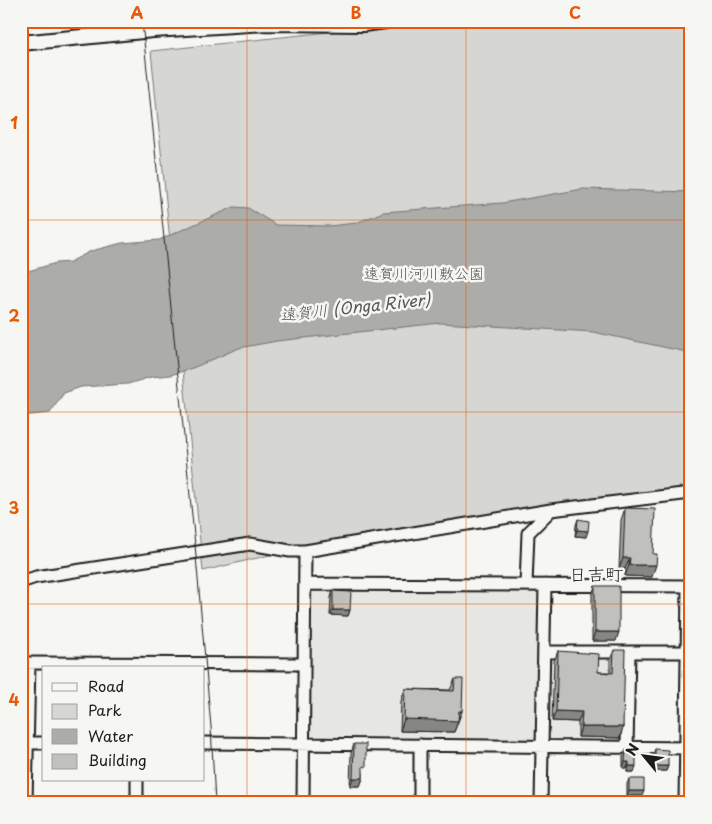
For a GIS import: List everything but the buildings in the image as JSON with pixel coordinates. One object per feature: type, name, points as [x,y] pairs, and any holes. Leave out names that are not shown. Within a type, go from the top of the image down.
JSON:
[{"type":"main road","points":[[21,43],[152,30],[267,23],[363,24],[386,21]]},
{"type":"street","points":[[21,582],[36,577],[250,544],[290,551],[306,551],[551,510],[691,492]]},
{"type":"street","points":[[526,585],[528,533],[551,510]]},
{"type":"street","points":[[303,803],[306,551]]},
{"type":"street","points":[[306,584],[689,586],[688,748],[685,803]]},
{"type":"street","points":[[541,803],[544,586]]},
{"type":"street","points":[[544,652],[689,652]]},
{"type":"street","points":[[627,747],[629,652]]},
{"type":"street","points":[[26,803],[25,663],[137,666],[304,664]]},
{"type":"street","points":[[25,743],[42,743]]},
{"type":"street","points":[[205,743],[688,748]]},
{"type":"street","points":[[420,745],[420,803]]},
{"type":"street","points":[[136,803],[137,782]]},
{"type":"shaded area","points":[[313,588],[541,593],[538,741],[310,736]]},
{"type":"shaded area","points":[[549,655],[626,657],[623,743],[547,741]]},
{"type":"green space","name":"遠賀川河川敷公園","points":[[432,21],[691,21],[691,486],[316,544],[203,571],[151,51]]},
{"type":"water","name":"遠賀川 (Onga River)","points":[[583,189],[691,192],[691,353],[593,332],[440,323],[277,341],[239,348],[171,375],[151,377],[128,384],[81,387],[64,393],[50,413],[21,416],[21,273],[56,263],[70,262],[91,251],[122,243],[159,240],[234,207],[248,208],[276,225],[329,226],[356,223],[383,212],[502,203]]},
{"type":"tram line","points":[[142,21],[195,545],[211,727],[215,803]]},
{"type":"district","name":"日吉町","points":[[596,575]]}]
